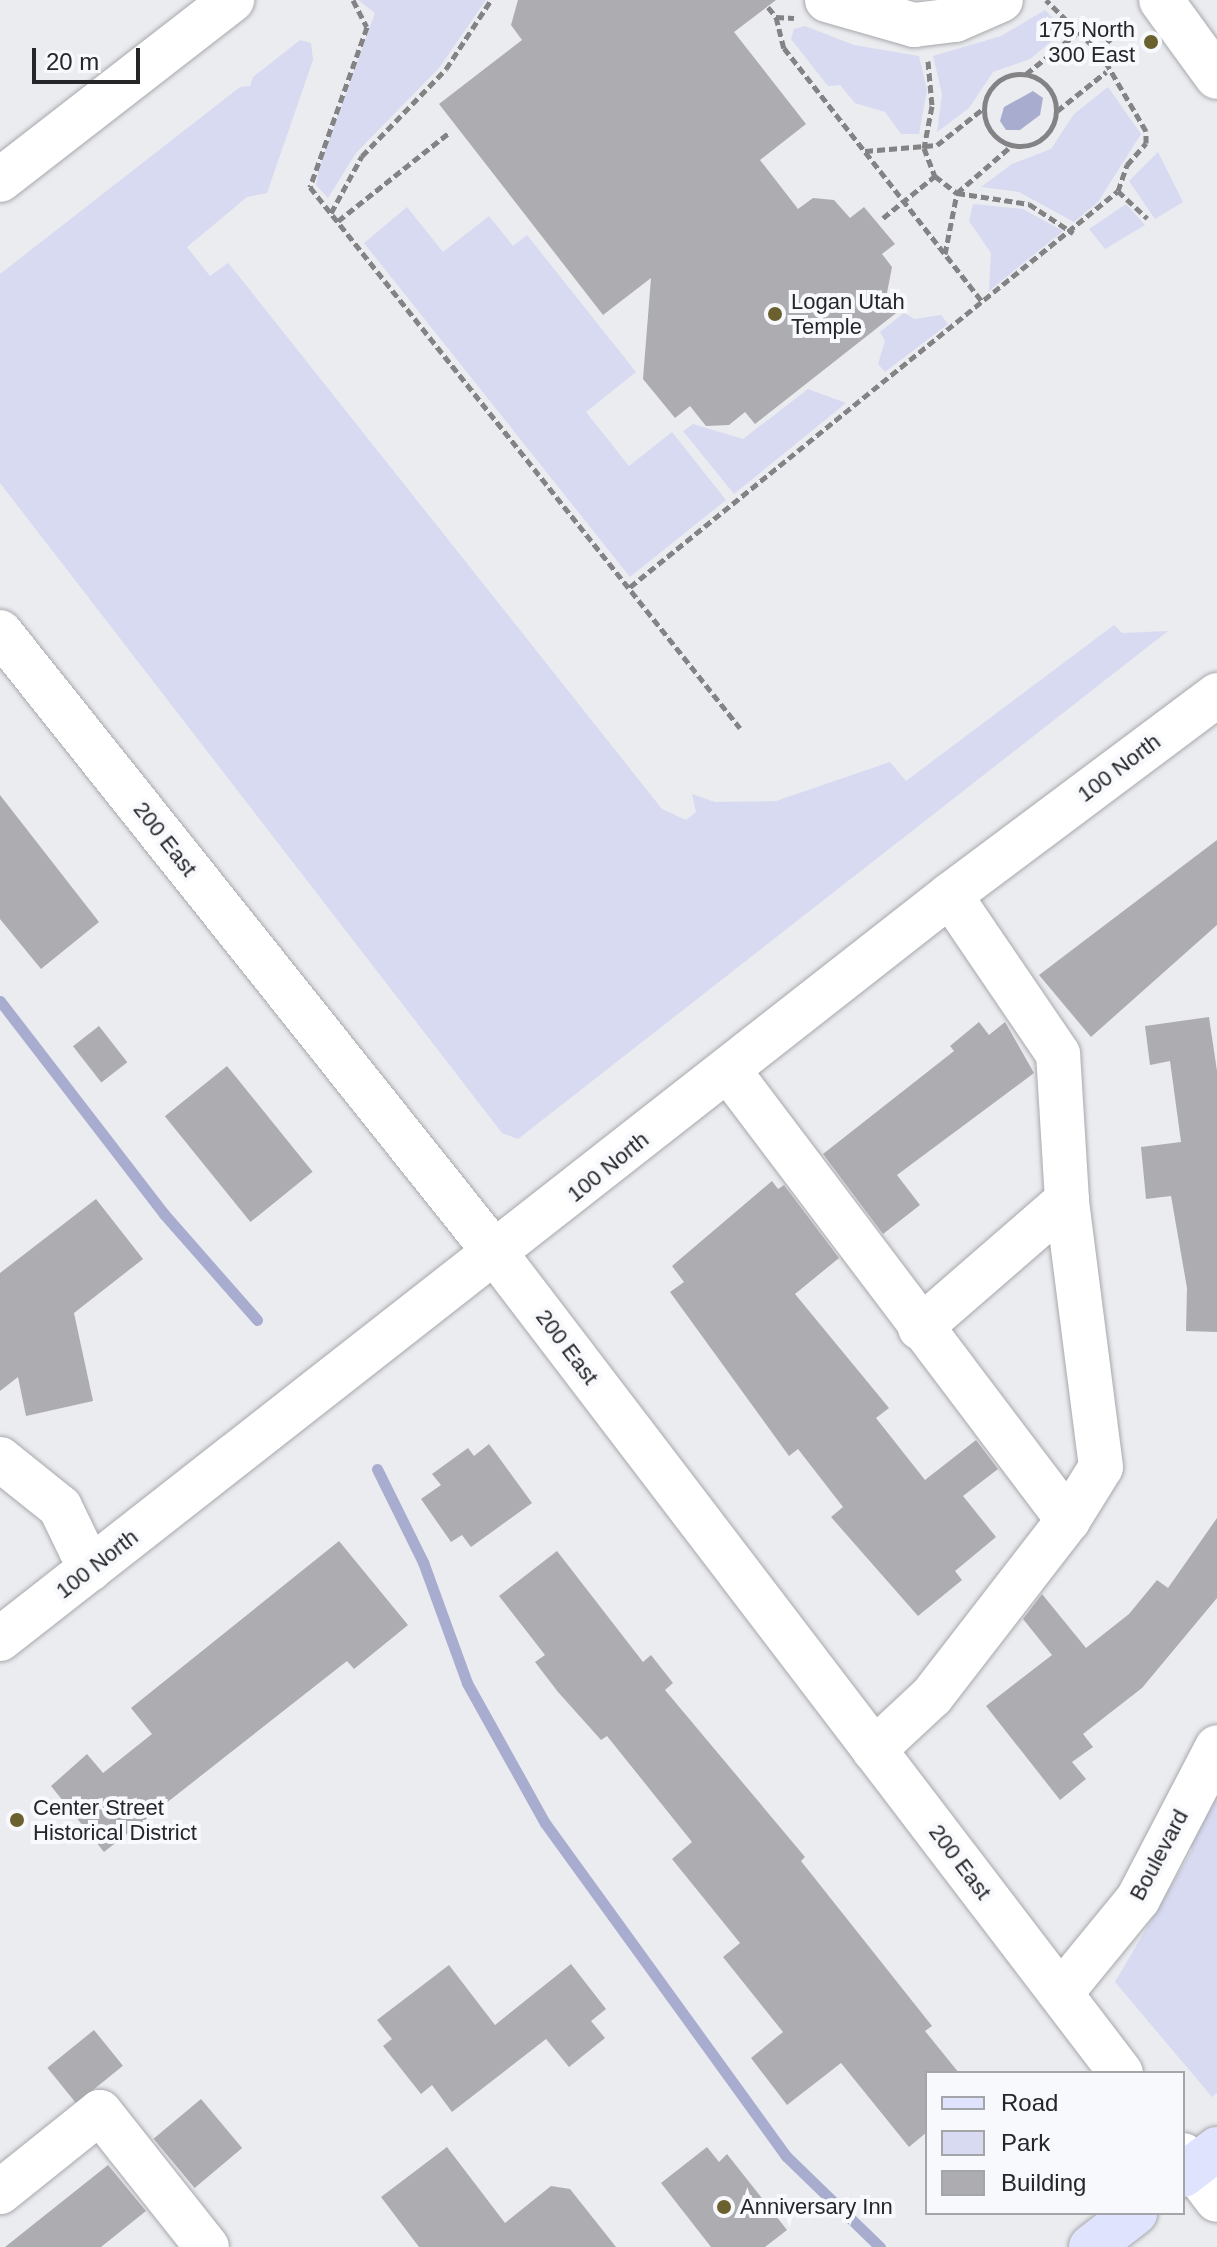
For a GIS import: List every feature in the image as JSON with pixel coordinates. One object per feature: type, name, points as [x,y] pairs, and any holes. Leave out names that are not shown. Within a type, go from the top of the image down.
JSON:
[{"type":"main road","points":[[1091,2247],[1132,2215]]},
{"type":"street","points":[[0,180],[232,0]]},
{"type":"street","points":[[827,0],[914,25],[955,20],[1001,0]]},
{"type":"street","points":[[1161,0],[1217,77]]},
{"type":"street","name":"200 East","points":[[0,632],[496,1254],[1120,2071]]},
{"type":"street","name":"100 North","points":[[0,1639],[496,1254],[950,895],[1217,695]]},
{"type":"street","points":[[874,1750],[932,1696],[1068,1520],[1101,1467],[1067,1200],[1058,1054],[950,895]]},
{"type":"street","points":[[729,1071],[920,1328],[1068,1520]]},
{"type":"street","points":[[920,1328],[1067,1200]]},
{"type":"street","points":[[0,1459],[60,1507],[90,1569]]},
{"type":"street","name":"Boulevard","points":[[1061,1993],[1138,1899],[1217,1747]]},
{"type":"street","points":[[0,2192],[100,2112],[207,2247]]},
{"type":"path","points":[[353,0],[367,27],[310,187],[740,728]]},
{"type":"path","points":[[331,213],[362,156],[446,69],[491,0]]},
{"type":"path","points":[[630,587],[1073,233],[1118,191],[1127,165],[1146,143],[1146,131],[1106,72],[1098,50],[1076,34],[1046,0]]},
{"type":"path","points":[[776,17],[784,48],[983,303]]},
{"type":"path","points":[[1098,50],[1119,32]]},
{"type":"path","points":[[864,151],[924,148],[984,108],[995,85],[1025,75],[1076,34]]},
{"type":"path","points":[[924,48],[933,86],[924,148],[935,176],[957,193],[1029,204],[1073,233]]},
{"type":"path","points":[[945,254],[957,193],[1011,145],[1043,138],[1056,111],[1106,72]]},
{"type":"path","points":[[1025,75],[1048,87],[1056,111]]},
{"type":"path","points":[[984,108],[993,133],[1011,145]]},
{"type":"path","points":[[338,221],[450,132]]},
{"type":"path","points":[[883,218],[935,176]]},
{"type":"path","points":[[1118,191],[1147,218]]},
{"type":"green space","points":[[358,0],[486,0],[439,68],[356,153],[328,198],[316,185],[319,168],[375,13]]},
{"type":"green space","points":[[1045,10],[1065,30],[1030,59],[993,72],[969,108],[937,132],[942,94],[933,56],[1001,36]]},
{"type":"green space","points":[[805,26],[854,45],[919,56],[927,90],[919,134],[901,134],[885,112],[855,103],[840,85],[828,86],[791,39],[794,29]]},
{"type":"green space","points":[[300,40],[311,43],[313,60],[267,193],[247,197],[187,247],[210,276],[228,263],[662,809],[686,820],[696,812],[692,794],[715,802],[776,801],[890,762],[906,781],[1114,625],[1122,633],[1168,631],[518,1139],[502,1133],[0,483],[0,274],[240,87],[250,86],[253,77]]},
{"type":"green space","points":[[1108,87],[1141,134],[1098,202],[1074,222],[1019,192],[981,187],[1012,164],[1051,149],[1074,114]]},
{"type":"green space","points":[[1158,152],[1183,202],[1155,219],[1129,181]]},
{"type":"green space","points":[[973,204],[1023,209],[1063,231],[989,291],[991,253],[969,221]]},
{"type":"green space","points":[[1126,204],[1145,225],[1105,249],[1089,229]]},
{"type":"green space","points":[[407,207],[443,252],[489,216],[513,246],[527,235],[636,372],[586,412],[629,466],[672,432],[726,500],[630,577],[364,243]]},
{"type":"green space","points":[[904,313],[915,319],[941,315],[948,324],[885,372],[878,364],[885,341],[880,332]]},
{"type":"green space","points":[[808,389],[846,403],[734,494],[683,431],[693,424],[743,439]]},
{"type":"green space","points":[[1217,1795],[1217,2093],[1212,2097],[1115,1982],[1192,1850],[1185,1841]]},
{"type":"shaded area","points":[[1033,91],[1043,98],[1040,115],[1020,130],[1006,130],[1000,121],[1004,107]]},
{"type":"building","points":[[518,0],[776,0],[734,32],[806,124],[760,160],[798,209],[813,198],[834,200],[850,218],[864,207],[895,244],[882,254],[892,267],[887,293],[900,310],[755,424],[745,412],[729,425],[706,426],[690,406],[675,418],[643,379],[651,278],[603,315],[439,104],[522,40],[511,25]]},
{"type":"building","points":[[0,795],[99,922],[41,969],[0,919]]},
{"type":"building","points":[[1217,840],[1217,925],[1091,1037],[1039,975]]},
{"type":"building","points":[[1209,1017],[1217,1071],[1217,1332],[1186,1331],[1187,1288],[1171,1196],[1146,1199],[1141,1147],[1181,1142],[1170,1061],[1150,1065],[1145,1026]]},
{"type":"building","points":[[979,1022],[989,1035],[1005,1022],[1034,1073],[897,1175],[920,1205],[883,1234],[823,1154],[954,1051],[950,1046]]},
{"type":"building","points":[[99,1026],[127,1062],[101,1083],[73,1046]]},
{"type":"building","points":[[227,1066],[313,1172],[250,1222],[165,1116]]},
{"type":"building","points":[[772,1181],[778,1189],[784,1185],[839,1258],[795,1294],[889,1408],[876,1418],[925,1480],[976,1440],[998,1469],[963,1496],[996,1537],[955,1571],[962,1580],[918,1616],[831,1517],[843,1507],[798,1449],[789,1456],[670,1292],[684,1282],[672,1266]]},
{"type":"building","points":[[96,1199],[143,1259],[74,1313],[93,1401],[26,1416],[18,1377],[0,1391],[0,1273]]},
{"type":"building","points":[[489,1444],[532,1503],[471,1547],[462,1535],[451,1542],[421,1499],[441,1485],[432,1474],[468,1448],[474,1456]]},
{"type":"building","points":[[1217,1518],[1217,1598],[1142,1688],[1083,1734],[1093,1747],[1072,1762],[1086,1779],[1060,1800],[986,1706],[1052,1655],[1023,1619],[1042,1594],[1086,1648],[1129,1614],[1157,1580],[1168,1588]]},
{"type":"building","points":[[339,1541],[408,1625],[354,1669],[347,1661],[104,1852],[51,1786],[87,1754],[103,1773],[152,1734],[131,1708]]},
{"type":"building","points":[[557,1551],[643,1662],[651,1655],[673,1683],[665,1690],[805,1857],[801,1861],[932,2026],[925,2031],[957,2071],[925,2071],[925,2134],[909,2147],[841,2063],[787,2105],[751,2058],[783,2032],[723,1957],[740,1943],[672,1859],[692,1842],[607,1736],[601,1740],[558,1692],[535,1662],[545,1655],[499,1596]]},
{"type":"building","points":[[571,1964],[606,2009],[591,2021],[605,2038],[569,2067],[546,2039],[452,2112],[432,2085],[421,2094],[383,2046],[392,2039],[377,2020],[449,1965],[495,2025]]},
{"type":"building","points":[[94,2030],[123,2066],[76,2104],[47,2068]]},
{"type":"building","points":[[201,2099],[242,2148],[195,2188],[154,2139]]},
{"type":"building","points":[[447,2147],[505,2223],[551,2186],[570,2189],[616,2247],[419,2247],[381,2197]]},
{"type":"building","name":"Anniversary Inn","points":[[707,2147],[719,2162],[727,2154],[787,2230],[765,2247],[711,2247],[661,2183]]},
{"type":"building","points":[[108,2165],[146,2211],[101,2247],[5,2247]]},
{"type":"waterway","points":[[0,1001],[164,1214],[257,1320]]},
{"type":"waterway","points":[[377,1469],[423,1562],[467,1683],[545,1823],[786,2156],[880,2247]]},
{"type":"place","name":"175 North 300 East","points":[[1151,42]]},
{"type":"place","name":"Logan Utah Temple","points":[[775,314]]},
{"type":"place","name":"Center Street Historical District","points":[[17,1820]]},
{"type":"place","name":"Anniversary Inn","points":[[724,2207]]}]
